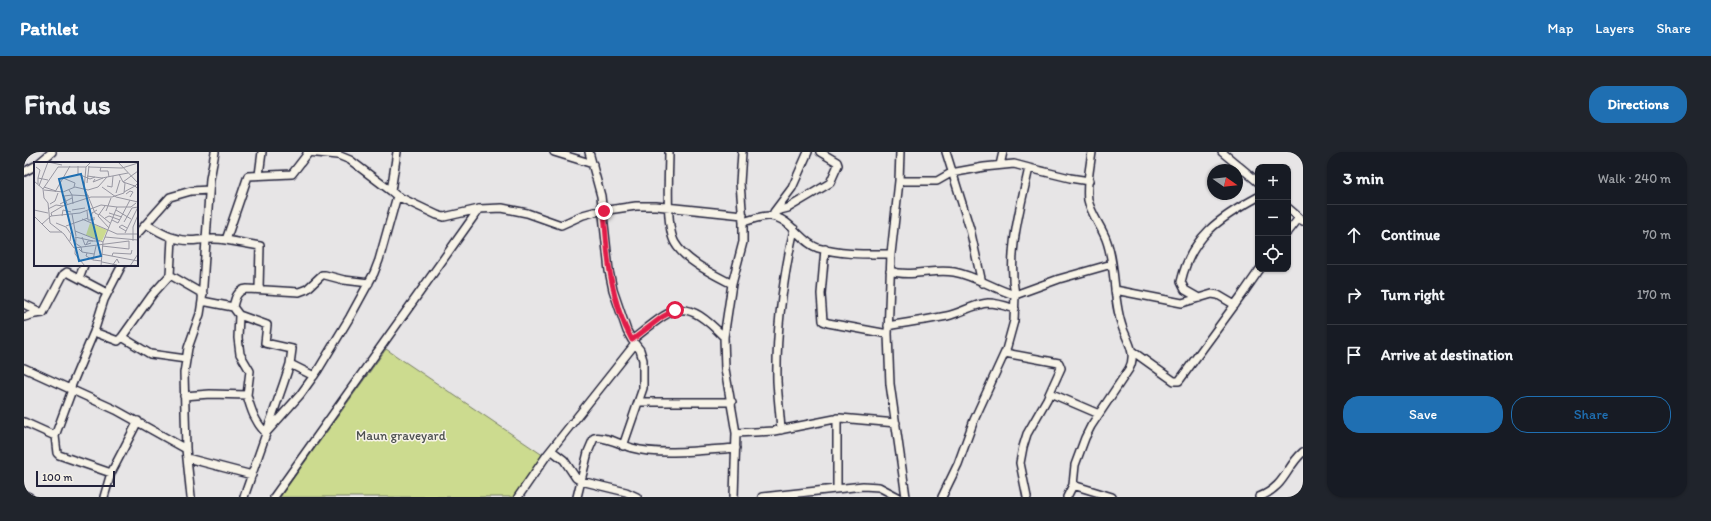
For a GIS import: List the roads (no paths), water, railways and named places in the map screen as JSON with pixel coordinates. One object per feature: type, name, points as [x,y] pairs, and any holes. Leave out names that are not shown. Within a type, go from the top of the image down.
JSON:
[{"type":"street","points":[[191,497],[186,448],[184,373],[190,342],[200,314],[203,297],[209,190],[215,152]]},
{"type":"street","points":[[259,175],[262,152]]},
{"type":"street","points":[[226,240],[248,176],[292,174],[308,152],[342,156],[350,160],[394,194],[444,217],[479,209],[502,208],[519,211],[561,225],[583,215],[636,206],[670,208],[743,218],[769,216],[784,221],[811,244],[825,249],[846,253],[891,254]]},
{"type":"street","points":[[266,433],[300,395],[314,376],[334,346],[369,283],[379,260],[394,194],[397,152]]},
{"type":"street","points":[[554,152],[593,164]]},
{"type":"street","points":[[589,152],[604,211],[609,271],[617,302],[633,342],[640,350],[644,373],[643,388],[639,402],[623,446]]},
{"type":"street","points":[[669,152],[670,208],[672,233],[675,244],[684,254],[702,267],[732,284]]},
{"type":"street","points":[[734,497],[736,433],[732,402],[725,369],[724,337],[732,284],[741,253],[743,218],[740,183],[742,152]]},
{"type":"street","points":[[769,216],[776,211],[792,188],[808,152]]},
{"type":"street","points":[[776,211],[788,208],[830,183],[836,172],[837,162],[820,152]]},
{"type":"street","points":[[900,152],[900,181],[891,254],[888,334],[890,384],[906,497]]},
{"type":"street","points":[[946,152],[951,173],[970,229],[982,283]]},
{"type":"street","points":[[1000,165],[1003,152]]},
{"type":"street","points":[[1067,497],[1072,485],[1079,451],[1091,426],[1130,369],[1132,363],[1132,351],[1121,322],[1112,264],[1106,240],[1089,203],[1089,181],[1092,152]]},
{"type":"street","points":[[1222,152],[1255,180]]},
{"type":"street","points":[[40,162],[50,153]]},
{"type":"street","points":[[900,181],[937,181],[951,173],[1014,164],[1070,178],[1089,181]]},
{"type":"street","points":[[942,497],[958,464],[974,420],[1004,353],[1014,321],[1015,295],[1012,259],[1029,168]]},
{"type":"street","points":[[138,233],[170,197],[191,191],[209,190]]},
{"type":"street","points":[[1199,298],[1185,290],[1181,282],[1197,243],[1214,224],[1224,216],[1255,198]]},
{"type":"street","points":[[274,497],[479,209]]},
{"type":"street","points":[[1291,211],[1301,219],[1291,229]]},
{"type":"street","points":[[146,224],[172,238],[198,240],[207,238],[260,246],[259,289]]},
{"type":"street","points":[[781,430],[777,379],[779,333],[785,274],[794,230]]},
{"type":"street","points":[[94,332],[118,341],[122,337],[152,295],[170,274],[172,238]]},
{"type":"street","points":[[825,249],[821,294],[823,321],[828,324],[888,334]]},
{"type":"street","points":[[890,272],[904,275],[932,271],[955,272],[1015,295],[1059,279],[1112,264]]},
{"type":"street","points":[[80,278],[84,266]]},
{"type":"street","points":[[111,473],[59,455],[57,453],[55,436],[107,294],[121,266]]},
{"type":"street","points":[[43,314],[63,275],[67,272],[107,294]]},
{"type":"street","points":[[1132,351],[1174,381],[1179,381],[1258,272]]},
{"type":"street","points":[[170,274],[203,297],[233,307],[239,315],[267,325],[265,343],[291,348],[290,364],[244,497]]},
{"type":"street","points":[[233,307],[235,298],[239,292],[248,289],[259,289],[299,292],[307,289],[322,275],[344,280],[369,283]]},
{"type":"street","points":[[1115,290],[1182,302],[1212,294],[1218,295],[1235,305]]},
{"type":"street","points":[[888,326],[948,316],[981,304],[988,303],[1000,304],[1015,309]]},
{"type":"street","points":[[24,304],[43,314]]},
{"type":"street","points":[[518,497],[551,450],[633,342],[669,312],[683,310],[698,313],[724,337]]},
{"type":"street","points":[[24,317],[35,314],[43,314]]},
{"type":"street","points":[[239,315],[238,338],[240,354],[250,370],[247,396],[253,415],[259,426],[266,433]]},
{"type":"street","points":[[122,337],[150,354],[186,359]]},
{"type":"street","points":[[1004,353],[1059,363],[1062,368],[1027,434],[1022,447],[1020,463],[1028,497]]},
{"type":"street","points":[[290,364],[314,376]]},
{"type":"street","points":[[24,368],[138,421],[186,448]]},
{"type":"street","points":[[1050,393],[1099,414]]},
{"type":"street","points":[[184,396],[210,394],[247,396]]},
{"type":"street","points":[[639,402],[732,402]]},
{"type":"street","points":[[837,418],[837,488]]},
{"type":"street","points":[[736,433],[781,430],[837,418],[896,423]]},
{"type":"street","points":[[104,497],[111,473],[138,421]]},
{"type":"street","points":[[24,422],[55,436]]},
{"type":"street","points":[[577,497],[588,452],[594,438],[601,437],[623,446],[654,452],[736,448]]},
{"type":"street","points":[[551,450],[564,460],[576,478],[581,481],[624,495],[637,497]]},
{"type":"street","points":[[1259,497],[1268,494],[1276,487],[1303,452]]},
{"type":"street","points":[[187,458],[252,476]]},
{"type":"street","points":[[1072,485],[1112,497]]},
{"type":"street","points":[[762,497],[837,488],[872,486],[888,490],[898,497]]},
{"type":"street","points":[[24,496],[29,497]]},
{"type":"park label","name":"Maun graveyard","points":[[401,435]]}]
